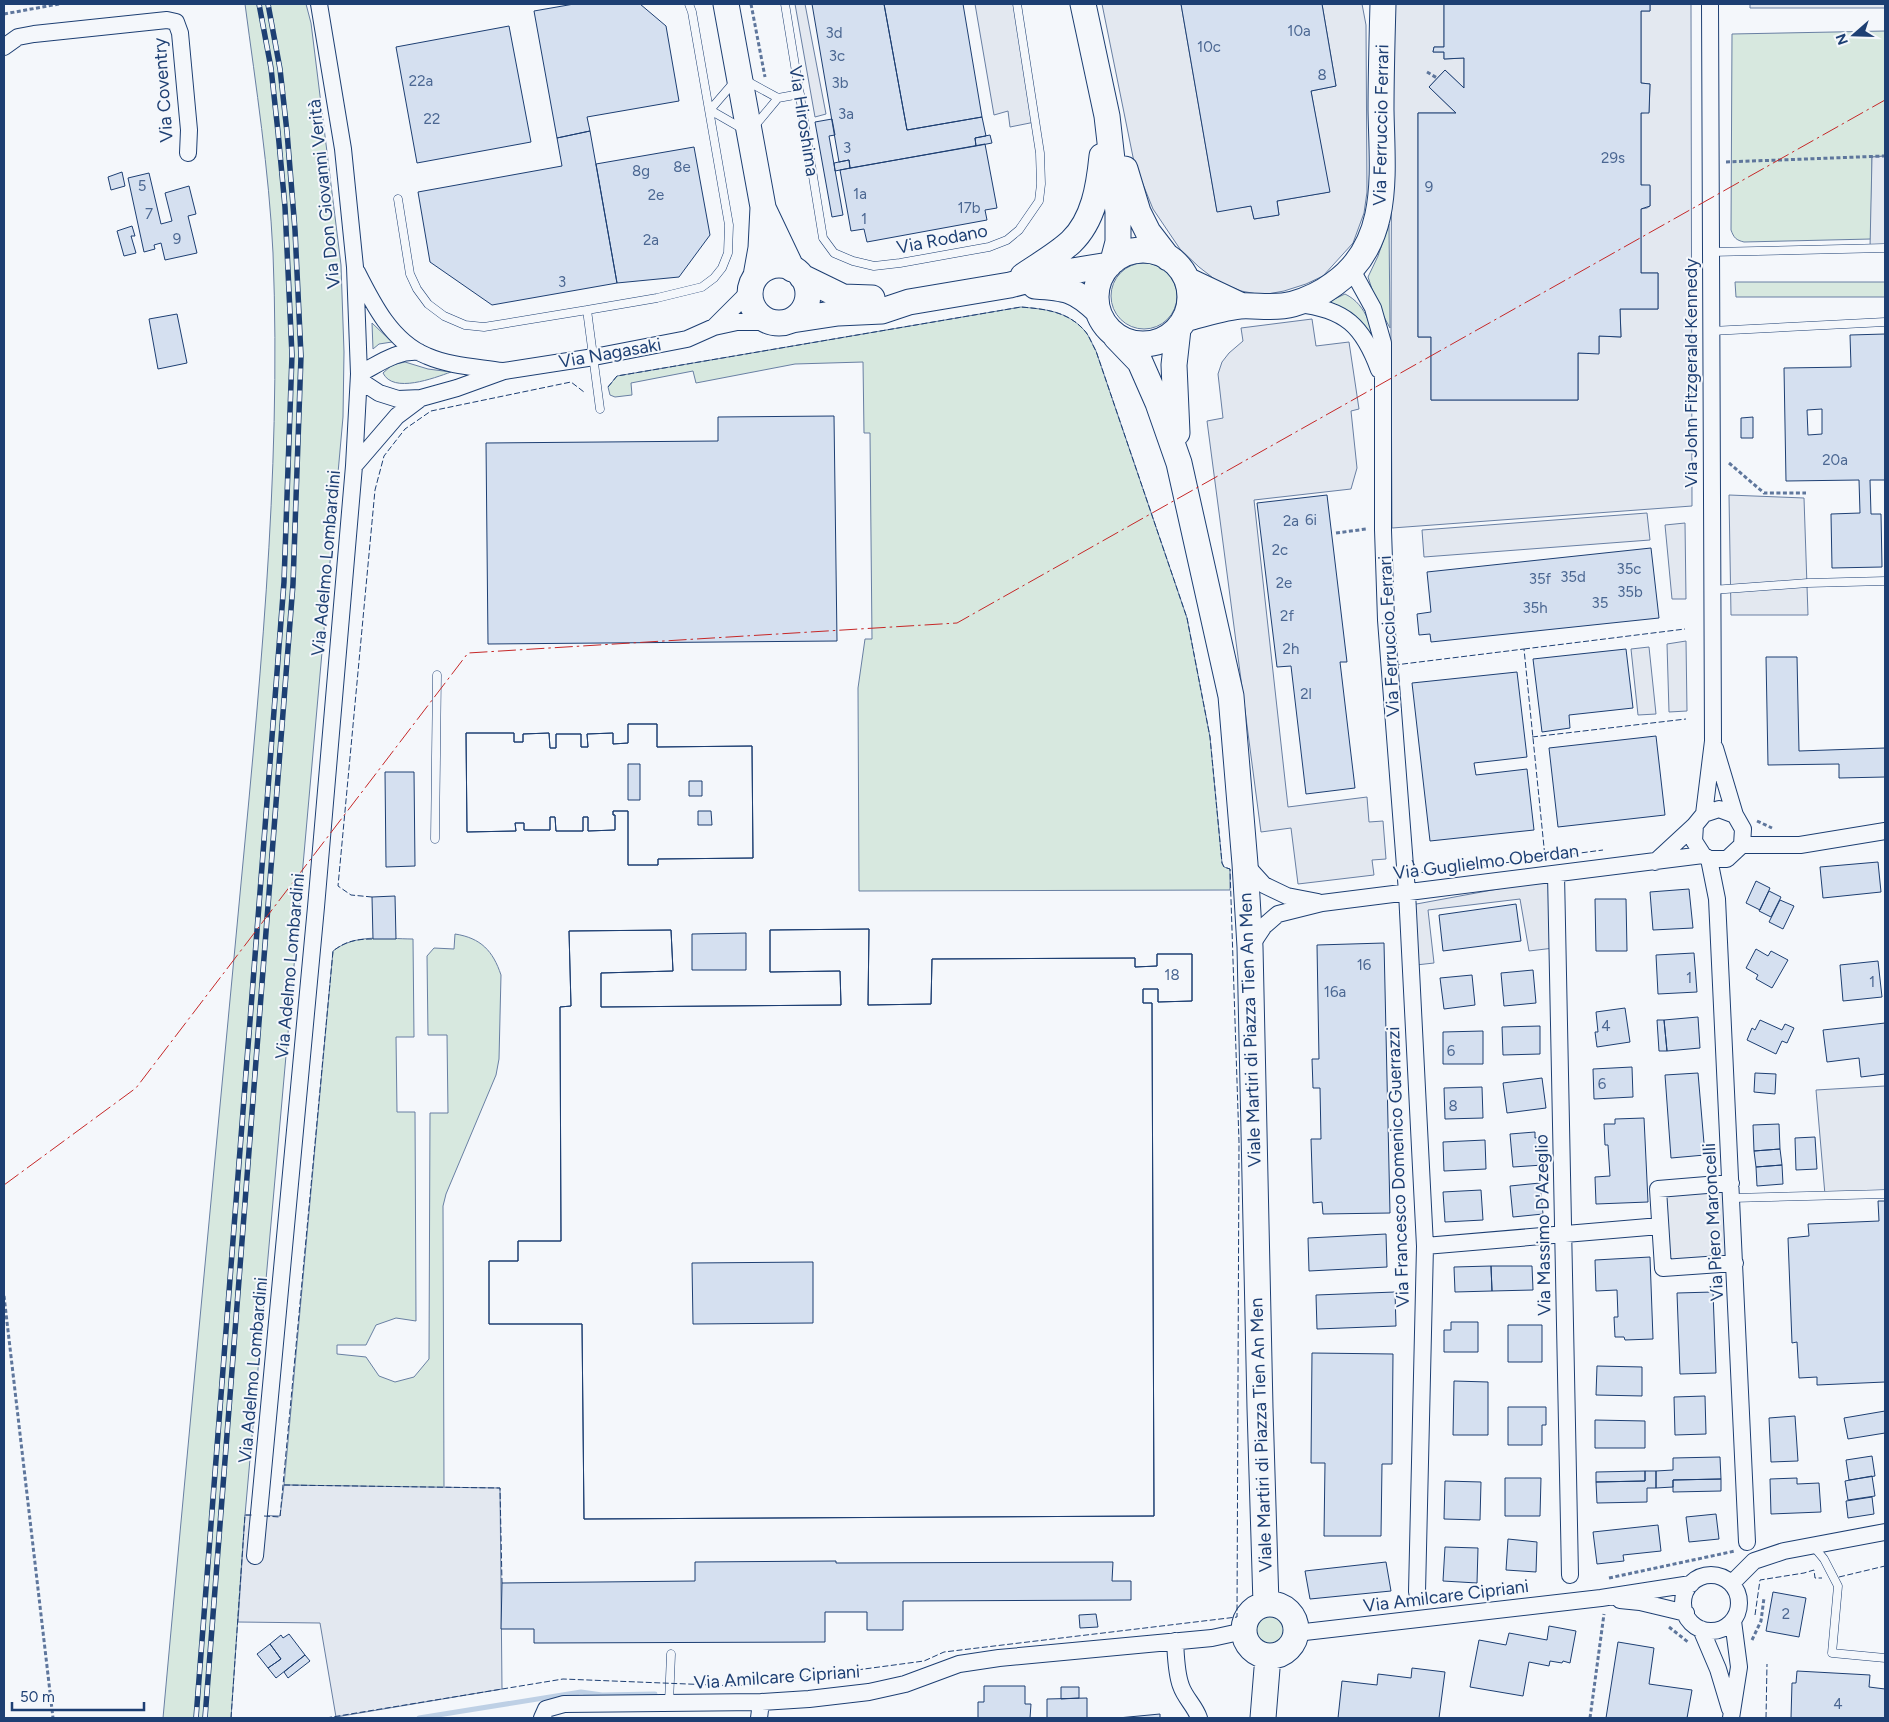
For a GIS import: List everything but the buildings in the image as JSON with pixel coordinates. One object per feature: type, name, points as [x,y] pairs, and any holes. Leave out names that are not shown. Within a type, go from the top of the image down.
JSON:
[{"type":"main road","points":[[726,4],[763,207],[761,248],[751,301],[754,310],[761,317],[781,321],[799,314],[806,301],[806,286],[797,273],[763,207]]},
{"type":"main road","points":[[1084,4],[1107,116],[1119,220],[1118,242],[1111,263],[1098,282],[1096,301],[1098,311]]},
{"type":"main road","name":"Via Ferruccio Ferrari","points":[[1293,304],[1326,290],[1352,270],[1369,244],[1378,218],[1383,189],[1381,100],[1383,4]]},
{"type":"main road","points":[[1107,116],[1138,212],[1148,232],[1187,280],[1242,306]]},
{"type":"main road","points":[[1010,285],[1056,254],[1072,241],[1081,229],[1093,205],[1098,189],[1107,116]]},
{"type":"main road","points":[[1111,263],[1124,254],[1136,251],[1149,250],[1168,258]]},
{"type":"main road","name":"Via Nagasaki","points":[[781,321],[838,313],[882,311],[909,302],[1010,285],[1048,275],[1111,263]]},
{"type":"main road","name":"Via Nagasaki","points":[[753,284],[763,270],[781,265],[843,297],[909,302]]},
{"type":"main road","name":"Viale Martiri di Piazza Tien An Men","points":[[1179,463],[1174,365],[1182,324],[1190,300],[1187,280]]},
{"type":"main road","name":"Via Nagasaki","points":[[1010,285],[1067,289],[1085,299],[1098,311]]},
{"type":"main road","points":[[1116,336],[1128,342],[1142,345],[1155,343],[1168,338],[1182,324],[1215,310],[1242,306],[1259,307],[1293,304]]},
{"type":"main road","name":"Viale Martiri di Piazza Tien An Men","points":[[1098,311],[1105,325],[1140,362],[1158,403],[1179,463],[1231,696],[1250,947],[1266,1604]]},
{"type":"main road","points":[[1266,1604],[1282,1607],[1288,1612],[1296,1625],[1294,1641],[1284,1652],[1268,1656],[1254,1650],[1249,1645],[1244,1631],[1249,1616],[1254,1609],[1266,1604]]},
{"type":"main road","points":[[1263,1718],[1268,1656]]},
{"type":"street","name":"Via Don Giovanni Verità","points":[[319,4],[343,149],[355,267],[359,377]]},
{"type":"street","name":"Via John Fitzgerald Kennedy","points":[[1699,819],[1713,741],[1710,4]]},
{"type":"street","name":"Via Coventry","points":[[4,47],[18,37],[34,34],[167,20],[176,22],[179,27],[181,42],[188,153]]},
{"type":"street","name":"Via Nagasaki","points":[[355,267],[371,300],[384,320],[408,344],[419,352],[440,361],[504,371]]},
{"type":"street","name":"Via Ferruccio Ferrari","points":[[1352,270],[1373,308],[1384,343],[1386,620],[1407,892]]},
{"type":"street","name":"Via Nagasaki","points":[[714,327],[753,284]]},
{"type":"street","name":"Via Ferruccio Ferrari","points":[[1293,304],[1318,307],[1340,315],[1361,331],[1373,353],[1383,379]]},
{"type":"street","name":"Via Nagasaki","points":[[419,352],[408,351],[397,354],[359,377],[379,392],[398,399],[421,398],[457,388],[504,371],[594,357],[687,338],[714,327],[737,322],[781,321]]},
{"type":"street","name":"Via Adelmo Lombardini","points":[[255,1556],[316,907],[354,466],[359,377]]},
{"type":"street","name":"Via Nagasaki","points":[[354,466],[397,416],[421,398]]},
{"type":"street","name":"Via John Fitzgerald Kennedy","points":[[1713,741],[1735,815]]},
{"type":"street","points":[[1655,862],[1699,819],[1719,809],[1735,815],[1746,831],[1800,845],[1885,831]]},
{"type":"street","points":[[1699,819],[1694,841],[1706,857]]},
{"type":"street","points":[[1727,859],[1746,831],[1761,828],[1800,845]]},
{"type":"street","name":"Via Guglielmo Oberdan","points":[[1250,947],[1264,926],[1278,914],[1322,903],[1655,862],[1706,857],[1727,859]]},
{"type":"street","name":"Via Piero Maroncelli","points":[[1706,857],[1717,899],[1735,1263],[1742,1543]]},
{"type":"street","name":"Via Piero Maroncelli","points":[[1717,899],[1727,859]]},
{"type":"street","name":"Via Guglielmo Oberdan","points":[[1245,864],[1264,885],[1287,896],[1322,903]]},
{"type":"street","name":"Via Massimo D'Azeglio","points":[[1556,874],[1570,1575]]},
{"type":"street","name":"Via Francesco Domenico Guerrazzi","points":[[1407,892],[1425,1246],[1417,1592]]},
{"type":"street","points":[[1732,1191],[1658,1189],[1663,1268],[1735,1263]]},
{"type":"street","points":[[1425,1246],[1660,1226]]},
{"type":"street","points":[[1701,1629],[1717,1630],[1724,1628],[1733,1621],[1739,1608],[1739,1599],[1732,1583],[1754,1561],[1784,1551],[1814,1547],[1885,1532]]},
{"type":"street","name":"Via Amilcare Cipriani","points":[[1603,1604],[1691,1584],[1703,1576],[1710,1575],[1724,1578],[1732,1583]]},
{"type":"street","points":[[1691,1584],[1684,1598],[1686,1613],[1689,1620],[1701,1629],[1718,1669],[1731,1715]]},
{"type":"street","name":"Via Amilcare Cipriani","points":[[1296,1633],[1640,1602],[1686,1613]]},
{"type":"street","points":[[1731,1715],[1738,1667],[1733,1621]]},
{"type":"street","name":"Via Amilcare Cipriani","points":[[544,1714],[564,1704],[669,1703],[760,1710],[869,1692],[905,1684],[959,1664],[999,1658],[1212,1638],[1244,1631]]},
{"type":"street","points":[[1175,1642],[1180,1684],[1199,1718]]},
{"type":"lane","points":[[398,199],[410,274],[417,289],[428,304],[444,316],[465,325],[484,327],[587,310],[690,291],[702,287],[714,278],[722,268],[728,253],[729,225],[710,110],[689,4]]},
{"type":"lane","name":"Via Hiroshima","points":[[785,4],[823,238]]},
{"type":"lane","name":"Via Rodano","points":[[823,238],[834,253],[852,261],[874,266],[989,247],[1007,240],[1019,230],[1038,201],[1041,184],[1040,153],[1017,4]]},
{"type":"lane","points":[[710,110],[739,76]]},
{"type":"lane","name":"Via Hiroshima","points":[[739,76],[778,98],[749,133]]},
{"type":"lane","points":[[778,98],[800,94]]},
{"type":"lane","points":[[710,110],[749,133]]},
{"type":"lane","points":[[1710,252],[1885,248]]},
{"type":"lane","points":[[587,310],[600,409]]},
{"type":"lane","points":[[1710,330],[1885,322]]},
{"type":"lane","points":[[1712,590],[1808,583],[1885,581]]},
{"type":"lane","points":[[435,839],[437,675]]},
{"type":"lane","points":[[1732,1191],[1885,1194]]},
{"type":"lane","points":[[1814,1547],[1828,1565],[1838,1586],[1832,1653],[1885,1658]]},
{"type":"lane","points":[[669,1703],[671,1654]]},
{"type":"path","points":[[4,14],[59,4]]},
{"type":"path","points":[[751,4],[765,76],[778,98]]},
{"type":"path","points":[[1427,72],[1437,78]]},
{"type":"path","points":[[1726,153],[1726,162],[1885,156]]},
{"type":"path","points":[[1726,470],[1726,461],[1764,493],[1806,493]]},
{"type":"path","points":[[1336,533],[1370,528]]},
{"type":"path","points":[[1746,831],[1761,828],[1779,830]]},
{"type":"path","points":[[4,1296],[53,1718]]},
{"type":"path","points":[[1606,1578],[1735,1551],[1742,1543]]},
{"type":"path","points":[[1590,1718],[1603,1604]]},
{"type":"shaded area","points":[[245,4],[306,4],[311,23],[341,265],[344,352],[343,417],[245,1515],[231,1718],[163,1718],[253,758],[271,506],[275,337],[273,253],[258,97]]},
{"type":"shaded area","points":[[795,4],[805,4],[826,114],[815,117]]},
{"type":"shaded area","points":[[975,4],[1017,4],[1035,122],[1010,127],[1008,111],[994,115]]},
{"type":"shaded area","points":[[1102,4],[1181,4],[1217,211],[1251,206],[1254,219],[1279,215],[1277,201],[1329,192],[1311,91],[1336,86],[1322,4],[1362,4],[1366,25],[1367,192],[1364,213],[1353,243],[1323,276],[1284,291],[1262,295],[1241,291],[1217,281],[1180,249],[1153,209],[1134,162]]},
{"type":"shaded area","points":[[1392,4],[1444,4],[1444,47],[1434,47],[1433,52],[1444,52],[1444,59],[1464,58],[1464,88],[1445,70],[1429,87],[1456,113],[1418,113],[1418,337],[1431,337],[1431,400],[1578,400],[1578,353],[1599,353],[1599,336],[1621,337],[1620,309],[1658,309],[1658,273],[1641,273],[1641,209],[1650,206],[1650,186],[1641,185],[1641,113],[1649,112],[1650,84],[1641,83],[1641,11],[1650,11],[1650,4],[1691,4],[1692,506],[1392,528]]},
{"type":"shaded area","points":[[1750,4],[1885,4],[1885,8],[1750,8]]},
{"type":"shaded area","points":[[1885,31],[1885,156],[1872,157],[1871,239],[1744,242],[1734,237],[1731,230],[1732,34]]},
{"type":"shaded area","points":[[1885,156],[1885,248],[1870,248],[1872,157]]},
{"type":"shaded area","points":[[1389,224],[1390,328],[1377,304],[1368,277],[1378,256]]},
{"type":"shaded area","points":[[1144,263],[1157,266],[1167,273],[1174,283],[1177,296],[1174,309],[1167,319],[1157,326],[1144,329],[1131,326],[1121,319],[1114,309],[1111,296],[1114,283],[1121,273],[1131,266]]},
{"type":"shaded area","points":[[1735,282],[1885,282],[1885,297],[1736,297]]},
{"type":"shaded area","points":[[1345,294],[1359,305],[1368,319],[1378,353],[1326,303]]},
{"type":"shaded area","points":[[1021,307],[1047,310],[1070,319],[1086,332],[1096,351],[1187,618],[1210,737],[1222,863],[1224,867],[1230,869],[1230,890],[859,891],[858,688],[865,639],[872,639],[870,433],[864,433],[863,362],[795,364],[696,383],[693,371],[631,383],[632,395],[615,397],[610,395],[608,387],[617,376]]},
{"type":"shaded area","points":[[1312,319],[1316,346],[1349,342],[1359,409],[1351,411],[1357,468],[1351,489],[1254,500],[1288,807],[1367,797],[1369,822],[1383,821],[1386,859],[1372,860],[1374,875],[1298,884],[1291,828],[1261,832],[1207,421],[1223,418],[1218,374],[1222,362],[1243,341],[1241,328]]},
{"type":"shaded area","points":[[372,323],[392,342],[379,344],[373,349]]},
{"type":"shaded area","points":[[405,362],[428,369],[451,372],[414,383],[395,383],[383,373],[392,365]]},
{"type":"shaded area","points":[[1729,495],[1804,498],[1808,615],[1731,615]]},
{"type":"shaded area","points":[[1647,513],[1650,540],[1424,557],[1422,530]]},
{"type":"shaded area","points":[[1685,523],[1686,599],[1672,599],[1665,525]]},
{"type":"shaded area","points":[[1686,641],[1687,711],[1669,712],[1667,644]]},
{"type":"shaded area","points":[[1649,647],[1656,714],[1638,715],[1631,649]]},
{"type":"shaded area","points":[[1552,879],[1554,948],[1529,951],[1520,899],[1428,910],[1434,963],[1416,965],[1411,905]]},
{"type":"shaded area","points":[[455,934],[479,942],[485,947],[494,959],[501,975],[499,1059],[496,1075],[446,1194],[443,1206],[444,1488],[284,1485],[333,951],[342,945],[361,939],[413,939],[414,1037],[396,1037],[397,1112],[415,1112],[416,1321],[396,1318],[376,1325],[366,1345],[337,1345],[337,1354],[366,1357],[379,1376],[395,1382],[414,1377],[429,1359],[430,1113],[448,1113],[447,1035],[428,1035],[427,956],[434,948],[454,949]]},
{"type":"shaded area","points":[[1885,1086],[1885,1194],[1825,1195],[1816,1090]]},
{"type":"shaded area","points":[[1731,1183],[1735,1263],[1663,1268],[1658,1189]]},
{"type":"shaded area","points":[[284,1485],[500,1488],[502,1689],[336,1717],[320,1623],[238,1622],[245,1515],[280,1516]]},
{"type":"shaded area","points":[[1270,1612],[1277,1613],[1283,1617],[1287,1623],[1287,1637],[1283,1643],[1277,1647],[1270,1648],[1263,1647],[1257,1643],[1253,1637],[1252,1630],[1253,1623],[1257,1617],[1263,1613]]},
{"type":"waterway","points":[[419,1718],[581,1692],[602,1695],[655,1694]]},
{"type":"railway","points":[[196,1718],[284,582],[292,355],[285,207],[278,132],[271,68],[259,4]]},
{"type":"railway","points":[[205,1718],[293,584],[301,356],[295,230],[287,132],[280,69],[268,4]]},
{"type":"fence","points":[[326,1718],[563,1679],[737,1686],[924,1661],[944,1652],[1237,1617],[1239,1142],[1230,869],[1224,867],[1222,863],[1210,737],[1187,618],[1096,351],[1086,332],[1070,319],[1047,310],[1021,307],[617,376],[608,387]]},
{"type":"fence","points":[[372,897],[351,895],[338,886],[375,490],[384,456],[405,429],[431,411],[571,382],[584,392]]},
{"type":"fence","points":[[1524,649],[1685,629]]},
{"type":"fence","points":[[1396,666],[1524,649],[1545,857]]},
{"type":"fence","points":[[1532,737],[1686,719]]},
{"type":"fence","points":[[1412,860],[1418,872],[1427,873],[1603,850]]},
{"type":"fence","points":[[264,1516],[280,1517],[333,951],[352,941],[373,939]]},
{"type":"fence","points":[[284,1485],[500,1488],[502,1583]]},
{"type":"fence","points":[[231,1718],[245,1515],[254,1515]]},
{"type":"fence","points":[[1839,1577],[1885,1566]]},
{"type":"fence","points":[[1755,1615],[1760,1580],[1814,1570],[1815,1578],[1822,1578]]},
{"type":"fence","points":[[1766,1718],[1767,1664]]},
{"type":"power","points":[[4,1185],[136,1088],[468,653],[957,623],[1885,100]]}]
